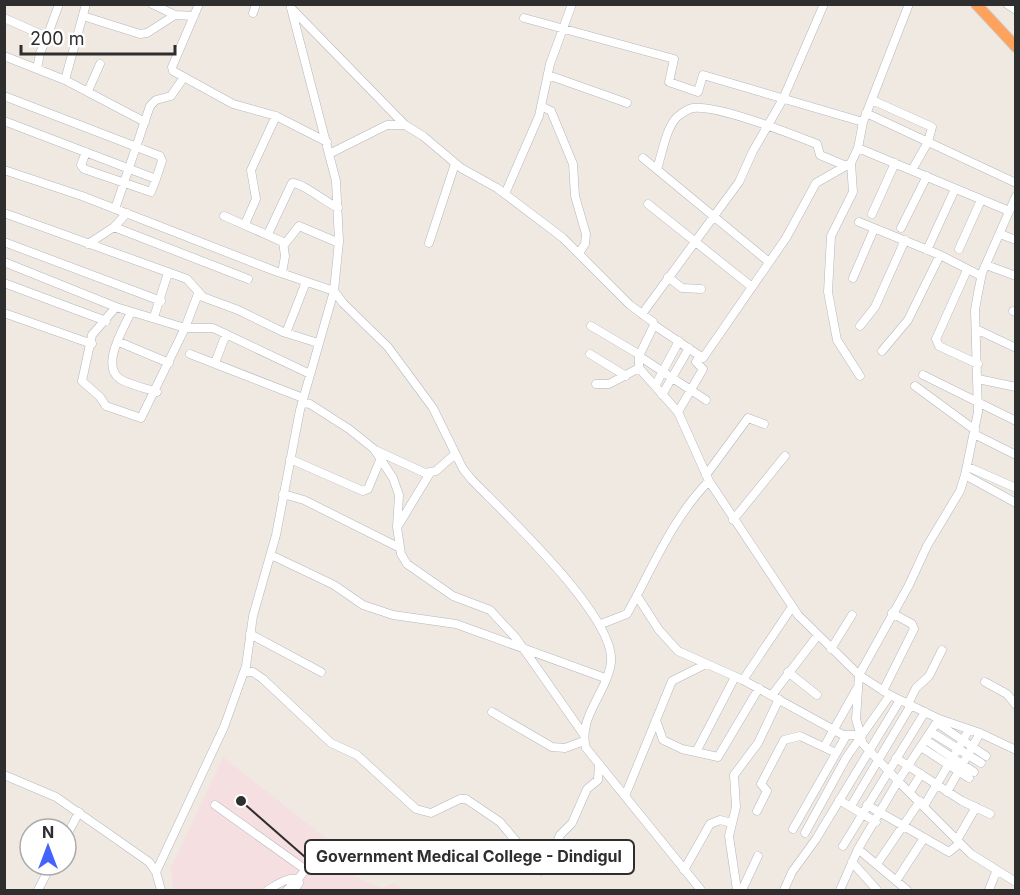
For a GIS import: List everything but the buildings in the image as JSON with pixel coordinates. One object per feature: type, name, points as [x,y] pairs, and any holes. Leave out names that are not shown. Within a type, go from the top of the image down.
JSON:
[{"type":"highway","points":[[976,4],[1016,47]]},
{"type":"highway","points":[[985,4],[1016,37]]},
{"type":"street","points":[[37,69],[58,4]]},
{"type":"street","points":[[152,4],[175,15],[194,16]]},
{"type":"street","points":[[199,4],[171,67],[184,77],[233,104],[276,117],[327,142]]},
{"type":"street","points":[[505,194],[541,105],[561,29],[572,4]]},
{"type":"street","points":[[642,314],[694,240],[739,182],[767,125],[783,99],[824,4]]},
{"type":"street","points":[[290,6],[405,125],[423,136],[455,164],[505,194],[579,253],[654,325],[703,358],[769,262],[816,183],[848,164],[858,148],[866,113],[909,4]]},
{"type":"street","points":[[1007,4],[1016,10]]},
{"type":"street","points":[[65,80],[85,5]]},
{"type":"street","points":[[156,872],[224,728],[244,672],[250,634],[271,555],[302,401],[334,291],[339,243],[338,208],[331,153],[290,6]]},
{"type":"street","points":[[83,16],[140,34],[147,33],[175,15]]},
{"type":"street","points":[[4,18],[47,37]]},
{"type":"street","points":[[524,18],[674,59],[669,82],[698,92],[704,75],[863,122]]},
{"type":"street","points":[[4,56],[65,80],[145,122]]},
{"type":"street","points":[[88,91],[100,64]]},
{"type":"street","points":[[548,75],[627,103]]},
{"type":"street","points":[[115,209],[152,103],[171,96],[184,77]]},
{"type":"street","points":[[4,96],[161,158],[156,179],[149,193],[81,167],[86,152]]},
{"type":"street","points":[[872,100],[932,126],[928,142],[912,170]]},
{"type":"street","points":[[541,105],[551,111],[573,164],[575,196],[586,234],[585,244],[579,253]]},
{"type":"street","points":[[657,169],[674,121],[687,109],[717,111],[767,125],[817,144],[820,155],[848,164]]},
{"type":"street","points":[[866,113],[1016,183]]},
{"type":"street","points":[[245,224],[256,199],[251,170],[276,117]]},
{"type":"street","points":[[4,121],[156,179]]},
{"type":"street","points":[[331,153],[387,125],[405,125]]},
{"type":"street","points":[[858,148],[981,200],[1012,207]]},
{"type":"street","points":[[643,158],[769,262]]},
{"type":"street","points":[[872,214],[895,163]]},
{"type":"street","points":[[429,243],[455,164]]},
{"type":"street","points":[[848,164],[853,192],[831,236],[828,292],[837,340],[860,376]]},
{"type":"street","points":[[4,170],[127,213],[334,291],[343,303],[388,347],[433,408],[455,453],[472,480],[548,558],[601,624],[609,641],[611,662],[584,738],[565,747],[552,747],[492,712]]},
{"type":"street","points":[[901,228],[927,176]]},
{"type":"street","points":[[268,234],[292,183],[301,184],[317,197],[338,208]]},
{"type":"street","points":[[927,250],[955,189]]},
{"type":"street","points":[[1016,196],[981,276],[975,310],[978,364],[975,432],[960,491],[927,546],[859,675],[856,719],[868,749],[898,781],[958,841],[996,872],[1016,882]]},
{"type":"street","points":[[959,249],[981,200]]},
{"type":"street","points":[[648,204],[752,287]]},
{"type":"street","points":[[4,213],[191,282],[198,294],[286,333],[318,343]]},
{"type":"street","points":[[88,244],[114,227],[127,213]]},
{"type":"street","points":[[224,216],[281,240],[284,245]]},
{"type":"street","points":[[859,222],[940,255],[981,276]]},
{"type":"street","points":[[282,273],[284,245],[299,226],[339,243]]},
{"type":"street","points":[[114,227],[248,279]]},
{"type":"street","points":[[853,278],[874,229]]},
{"type":"street","points":[[1000,234],[1016,240]]},
{"type":"street","points":[[860,326],[875,307],[905,240]]},
{"type":"street","points":[[4,242],[161,301]]},
{"type":"street","points":[[882,351],[908,320],[940,255]]},
{"type":"street","points":[[4,262],[131,312],[185,328],[209,327],[310,374]]},
{"type":"street","points":[[986,265],[1016,276]]},
{"type":"street","points":[[967,270],[936,339],[939,346],[978,364]]},
{"type":"street","points":[[154,317],[161,301],[168,273]]},
{"type":"street","points":[[668,277],[682,288],[700,289]]},
{"type":"street","points":[[286,333],[306,282]]},
{"type":"street","points":[[4,283],[106,321]]},
{"type":"street","points":[[116,307],[106,321],[95,330],[82,381],[100,397],[106,406],[141,418],[157,392],[198,294]]},
{"type":"street","points":[[131,312],[111,364],[116,375],[122,380],[157,392]]},
{"type":"street","points":[[4,313],[92,344]]},
{"type":"street","points":[[654,325],[639,356],[639,368],[678,412],[708,478],[733,520],[792,607],[859,675],[886,693],[925,712],[986,756]]},
{"type":"street","points":[[591,326],[706,400]]},
{"type":"street","points":[[976,329],[1016,348]]},
{"type":"street","points":[[215,363],[226,334]]},
{"type":"street","points":[[655,386],[679,341]]},
{"type":"street","points":[[119,342],[169,363]]},
{"type":"street","points":[[662,395],[689,348]]},
{"type":"street","points":[[190,354],[310,404],[349,429],[374,449],[393,478],[399,495],[397,527],[400,548],[407,564],[453,596],[490,610],[521,646],[584,738],[599,764],[701,891]]},
{"type":"street","points":[[590,354],[626,376]]},
{"type":"street","points":[[678,412],[703,369],[696,362],[700,356]]},
{"type":"street","points":[[596,384],[609,384],[639,368]]},
{"type":"street","points":[[923,375],[1016,421]]},
{"type":"street","points":[[978,379],[1016,387]]},
{"type":"street","points":[[915,386],[975,432],[1016,455]]},
{"type":"street","points":[[601,624],[627,614],[675,525],[748,418],[764,424]]},
{"type":"street","points":[[374,449],[430,473]]},
{"type":"street","points":[[397,527],[430,473],[436,471],[455,453]]},
{"type":"street","points":[[733,520],[785,456]]},
{"type":"street","points":[[290,459],[363,491],[369,489],[381,458]]},
{"type":"street","points":[[966,471],[1016,488]]},
{"type":"street","points":[[966,471],[1016,503]]},
{"type":"street","points":[[283,494],[304,500],[400,548]]},
{"type":"street","points":[[271,555],[334,585],[363,605],[393,615],[442,620],[521,646],[568,666],[605,678]]},
{"type":"street","points":[[637,596],[659,630],[678,651],[759,688],[846,736],[861,736]]},
{"type":"street","points":[[696,752],[739,678],[792,607]]},
{"type":"street","points":[[805,833],[846,758],[886,693],[914,629],[912,624],[892,613]]},
{"type":"street","points":[[831,649],[852,615]]},
{"type":"street","points":[[250,634],[321,672]]},
{"type":"street","points":[[737,891],[729,836],[736,807],[734,775],[758,743],[775,697],[788,672],[818,635]]},
{"type":"street","points":[[851,806],[910,704],[916,688],[929,676],[942,650]]},
{"type":"street","points":[[625,796],[672,681],[706,664]]},
{"type":"street","points":[[244,672],[253,672],[263,678],[331,743],[357,755],[416,809],[430,813],[460,799],[466,799],[484,810],[520,844],[541,871],[549,863],[560,835],[572,823],[587,789],[597,780],[599,764]]},
{"type":"street","points":[[788,672],[817,695]]},
{"type":"street","points":[[985,682],[1007,694],[1016,705]]},
{"type":"street","points":[[656,718],[663,740],[714,758],[722,755],[759,688]]},
{"type":"street","points":[[824,747],[857,689]]},
{"type":"street","points":[[784,891],[792,872],[803,859],[900,700]]},
{"type":"street","points":[[843,846],[925,712]]},
{"type":"street","points":[[938,721],[980,733],[1016,750]]},
{"type":"street","points":[[840,891],[858,849],[876,822],[898,781],[938,721]]},
{"type":"street","points":[[877,864],[936,785],[969,730]]},
{"type":"street","points":[[931,732],[981,763]]},
{"type":"street","points":[[947,792],[980,733]]},
{"type":"street","points":[[757,811],[767,791],[761,784],[784,740],[800,736],[836,753]]},
{"type":"street","points":[[793,829],[846,736]]},
{"type":"street","points":[[923,743],[953,758],[960,767],[972,775]]},
{"type":"street","points":[[923,743],[948,766],[960,767]]},
{"type":"street","points":[[896,758],[947,792],[990,814]]},
{"type":"street","points":[[910,792],[921,774]]},
{"type":"street","points":[[4,776],[56,797],[149,862],[156,872],[161,891]]},
{"type":"street","points":[[839,800],[876,822]]},
{"type":"street","points":[[215,805],[306,870]]},
{"type":"street","points":[[867,805],[949,852],[958,841],[976,807]]},
{"type":"street","points":[[76,817],[79,812]]},
{"type":"street","points":[[684,870],[710,824],[720,820],[732,823]]},
{"type":"street","points":[[896,881],[924,838]]},
{"type":"street","points":[[858,849],[907,891]]},
{"type":"street","points":[[742,891],[758,856]]},
{"type":"street","points":[[287,891],[315,858]]},
{"type":"street","points":[[852,862],[877,891]]},
{"type":"street","points":[[989,891],[996,872]]},
{"type":"street","points":[[38,891],[45,877]]},
{"type":"street","points":[[268,891],[281,882],[298,879]]},
{"type":"street","points":[[294,891],[299,883],[298,879]]},
{"type":"shaded area","points":[[223,757],[333,844],[355,877],[382,888],[393,883],[404,890],[173,890],[171,868]]},
{"type":"place","name":"Government Medical College - Dindigul","points":[[241,801]]}]
